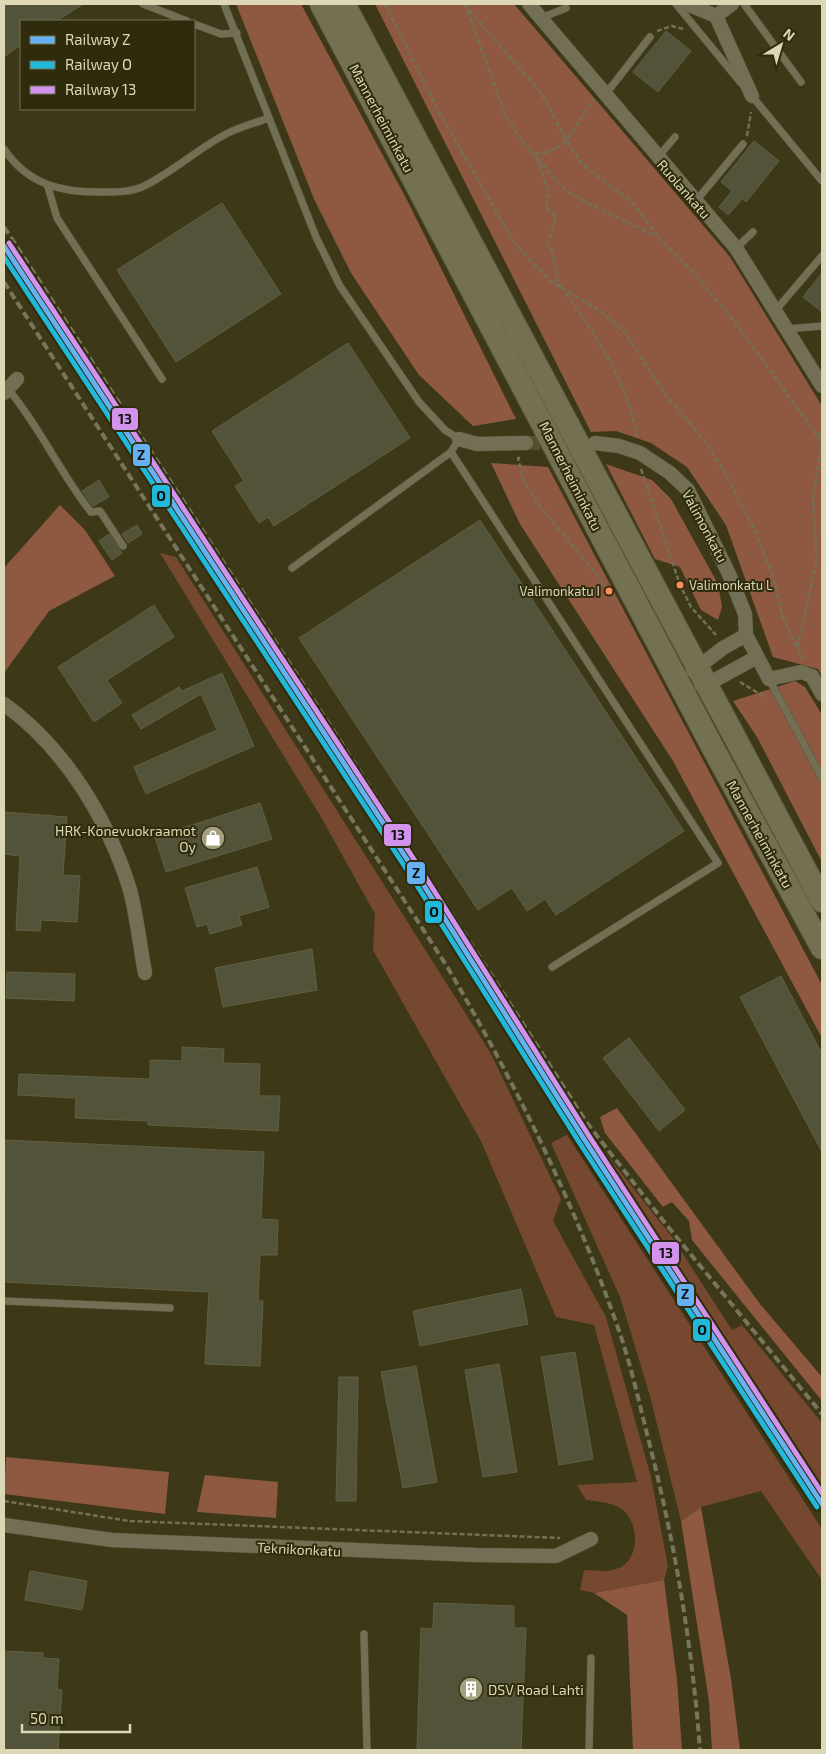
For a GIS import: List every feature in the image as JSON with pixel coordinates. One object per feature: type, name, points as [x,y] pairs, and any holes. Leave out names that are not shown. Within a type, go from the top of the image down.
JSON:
[{"type":"main road","name":"Mannerheiminkatu","points":[[321,4],[680,687],[822,948]]},
{"type":"main road","name":"Mannerheiminkatu","points":[[344,4],[579,441],[822,901]]},
{"type":"street","name":"Ruolankatu","points":[[529,4],[695,202],[736,248],[822,386]]},
{"type":"street","points":[[687,4],[716,16],[752,96]]},
{"type":"street","points":[[716,16],[732,4]]},
{"type":"street","points":[[459,439],[477,444],[526,443]]},
{"type":"street","name":"Valimonkatu","points":[[595,443],[619,446],[640,453],[670,473],[688,490],[730,574],[745,614],[746,635],[769,679]]},
{"type":"street","points":[[702,676],[723,648],[746,635]]},
{"type":"street","points":[[680,687],[702,676],[734,670],[757,657]]},
{"type":"street","points":[[769,679],[801,672],[812,676],[822,694]]},
{"type":"street","points":[[4,704],[29,722],[73,774],[104,826],[130,891],[145,973]]},
{"type":"street","name":"Teknikonkatu","points":[[4,1525],[112,1540],[476,1556],[556,1556],[591,1539]]},
{"type":"lane","points":[[143,4],[184,20]]},
{"type":"lane","points":[[224,4],[316,237],[340,286],[418,402],[445,430],[459,439],[451,452],[292,568]]},
{"type":"lane","points":[[676,4],[822,181]]},
{"type":"lane","points":[[744,4],[801,82]]},
{"type":"lane","points":[[540,18],[566,8]]},
{"type":"lane","points":[[195,24],[221,34],[237,33]]},
{"type":"lane","points":[[603,93],[650,37]]},
{"type":"lane","points":[[4,149],[24,172],[48,187],[81,193],[123,192],[140,188],[224,135],[270,118]]},
{"type":"lane","points":[[658,158],[675,137]]},
{"type":"lane","points":[[695,202],[743,144]]},
{"type":"lane","points":[[48,187],[57,218],[162,378]]},
{"type":"lane","points":[[736,248],[753,232]]},
{"type":"lane","points":[[775,311],[822,256]]},
{"type":"lane","points":[[786,329],[822,326]]},
{"type":"lane","points":[[10,387],[75,492],[91,512],[100,511],[123,546]]},
{"type":"lane","points":[[451,452],[718,863],[552,967]]},
{"type":"lane","points":[[769,679],[822,778]]},
{"type":"lane","points":[[4,1301],[170,1308]]},
{"type":"lane","points":[[364,1634],[367,1750]]},
{"type":"lane","points":[[589,1750],[591,1658]]},
{"type":"path","points":[[385,4],[438,110],[514,242],[544,275],[561,289],[601,311],[627,334],[664,393],[705,441],[723,469],[754,529],[773,576],[782,615],[812,676]]},
{"type":"path","points":[[464,4],[542,94],[566,140],[583,165],[634,204],[658,237],[694,273],[734,321],[822,442],[813,498],[817,561],[797,648]]},
{"type":"path","points":[[467,8],[505,115],[523,142],[536,154],[564,189],[587,203],[658,237]]},
{"type":"path","points":[[650,37],[658,30],[672,26],[701,35]]},
{"type":"path","points":[[536,154],[549,153],[566,140],[603,93]]},
{"type":"path","points":[[743,144],[749,132],[752,96]]},
{"type":"path","points":[[536,154],[549,194],[546,207],[555,218],[548,242],[554,255],[556,278],[561,289]]},
{"type":"path","points":[[565,292],[605,351],[632,408],[642,472],[680,586],[691,607],[720,640],[723,648]]},
{"type":"path","points":[[816,434],[822,434]]},
{"type":"path","points":[[525,458],[518,458],[524,482],[543,510],[609,590]]},
{"type":"path","points":[[734,670],[740,682],[763,696],[776,693]]},
{"type":"path","points":[[4,1500],[129,1521],[561,1538]]},
{"type":"shaded area","points":[[236,4],[301,4],[407,200],[516,419],[473,426],[419,375],[351,273],[314,199]]},
{"type":"shaded area","points":[[375,4],[514,4],[730,257],[822,406],[822,676],[818,669],[773,657],[726,525],[687,467],[651,443],[616,431],[591,432]]},
{"type":"shaded area","points":[[491,463],[548,467],[822,985],[822,1038],[673,761],[520,524]]},
{"type":"shaded area","points":[[606,464],[652,480],[671,499],[718,584],[722,607],[718,620],[701,610],[680,567],[655,559]]},
{"type":"shaded area","points":[[60,505],[85,530],[115,576],[49,611],[4,673],[4,568]]},
{"type":"shaded area","points":[[160,553],[176,557],[490,1052],[561,1199],[553,1221],[606,1317],[651,1477],[668,1566],[664,1580],[594,1593],[580,1590],[584,1570],[612,1570],[621,1567],[627,1562],[632,1555],[635,1538],[631,1520],[622,1509],[602,1502],[586,1500],[577,1485],[637,1482],[594,1325],[556,1317],[481,1141],[373,950],[375,914],[321,817]]},
{"type":"shaded area","points":[[795,681],[805,687],[822,715],[822,862],[757,737],[733,701]]},
{"type":"shaded area","points":[[617,1108],[760,1304],[822,1377],[822,1401],[692,1240],[689,1221],[672,1202],[663,1207],[605,1133],[600,1117]]},
{"type":"shaded area","points":[[567,1135],[822,1529],[822,1580],[761,1491],[701,1507],[681,1521],[650,1396],[620,1297],[551,1143]]},
{"type":"shaded area","points":[[594,1139],[672,1237],[732,1330],[742,1325],[822,1423],[822,1492],[590,1140]]},
{"type":"shaded area","points":[[6,1457],[169,1472],[165,1514],[4,1494]]},
{"type":"shaded area","points":[[205,1475],[278,1482],[276,1518],[197,1512]]},
{"type":"shaded area","points":[[701,1507],[731,1679],[740,1750],[712,1750],[709,1701],[681,1521]]},
{"type":"shaded area","points":[[664,1580],[677,1680],[682,1750],[633,1750],[627,1615],[594,1593]]},
{"type":"building","points":[[4,4],[83,4],[59,20],[20,20],[20,46],[4,57]]},
{"type":"building","points":[[666,31],[691,51],[658,92],[633,72]]},
{"type":"building","points":[[754,141],[779,161],[746,202],[742,199],[728,215],[719,207],[732,191],[721,182]]},
{"type":"building","points":[[222,203],[281,294],[176,362],[117,270]]},
{"type":"building","points":[[822,273],[822,312],[803,297]]},
{"type":"building","points":[[348,343],[410,438],[274,526],[268,517],[259,523],[235,486],[244,481],[212,431]]},
{"type":"building","points":[[99,480],[109,497],[93,506],[82,491]]},
{"type":"building","points":[[480,520],[684,831],[556,915],[545,899],[527,911],[512,888],[478,910],[299,638]]},
{"type":"building","points":[[137,525],[142,534],[128,543],[122,534]]},
{"type":"building","points":[[109,534],[122,553],[112,560],[99,541]]},
{"type":"building","points":[[154,605],[174,637],[107,680],[122,703],[94,722],[58,667]]},
{"type":"building","points":[[222,673],[254,746],[146,794],[134,767],[217,730],[201,694],[141,729],[132,715],[179,687],[182,691]]},
{"type":"building","name":"HRK-Konevuokraamot Oy","points":[[260,803],[272,839],[166,872],[155,837]]},
{"type":"building","points":[[4,812],[67,817],[63,875],[80,876],[77,922],[41,920],[40,931],[16,930],[20,856],[4,854]]},
{"type":"building","points":[[257,867],[269,907],[239,916],[242,925],[210,934],[207,924],[197,927],[185,888]]},
{"type":"building","points":[[312,949],[317,990],[223,1007],[215,968]]},
{"type":"building","points":[[7,972],[75,974],[74,1001],[6,998]]},
{"type":"building","points":[[781,976],[822,1054],[822,1152],[740,997]]},
{"type":"building","points":[[629,1038],[685,1110],[659,1131],[603,1058]]},
{"type":"building","points":[[182,1047],[224,1049],[223,1063],[260,1064],[259,1096],[280,1096],[278,1131],[148,1125],[148,1121],[75,1118],[76,1098],[18,1095],[19,1074],[150,1079],[150,1060],[182,1061]]},
{"type":"building","points":[[5,1140],[264,1152],[261,1219],[278,1220],[277,1255],[260,1255],[258,1301],[263,1301],[260,1366],[205,1364],[209,1292],[4,1282]]},
{"type":"building","points":[[521,1289],[528,1324],[420,1346],[413,1311]]},
{"type":"building","points":[[575,1352],[593,1459],[559,1465],[541,1357]]},
{"type":"building","points":[[499,1364],[517,1472],[483,1477],[465,1370]]},
{"type":"building","points":[[416,1366],[437,1482],[403,1488],[381,1372]]},
{"type":"building","points":[[339,1377],[358,1377],[356,1501],[336,1501]]},
{"type":"building","points":[[30,1571],[87,1581],[82,1610],[25,1600]]},
{"type":"building","name":"DSV Road Lahti","points":[[434,1603],[514,1606],[514,1628],[526,1628],[521,1750],[417,1750],[421,1628],[433,1629]]},
{"type":"building","points":[[4,1651],[43,1653],[43,1658],[59,1659],[57,1689],[62,1690],[58,1750],[4,1750]]},
{"type":"tunnel","points":[[526,443],[557,443]]},
{"type":"railway","points":[[4,227],[339,739],[587,1123],[665,1223],[822,1414]]},
{"type":"railway","points":[[4,282],[448,968],[519,1097],[561,1185],[599,1275],[621,1336],[657,1473],[681,1591],[697,1710],[700,1750]]},
{"type":"rail line","name":"13","points":[[9,243],[421,870],[589,1136],[822,1493]]},
{"type":"rail line","name":"Z","points":[[4,246],[416,873],[584,1139],[822,1504]]},
{"type":"rail line","name":"O","points":[[4,257],[411,876],[579,1142],[817,1507]]},
{"type":"place","name":"Valimonkatu L","points":[[680,585]]},
{"type":"place","name":"Valimonkatu I","points":[[609,591]]},
{"type":"place","name":"HRK-Konevuokraamot Oy","points":[[213,838]]},
{"type":"place","name":"DSV Road Lahti","points":[[471,1689]]}]
